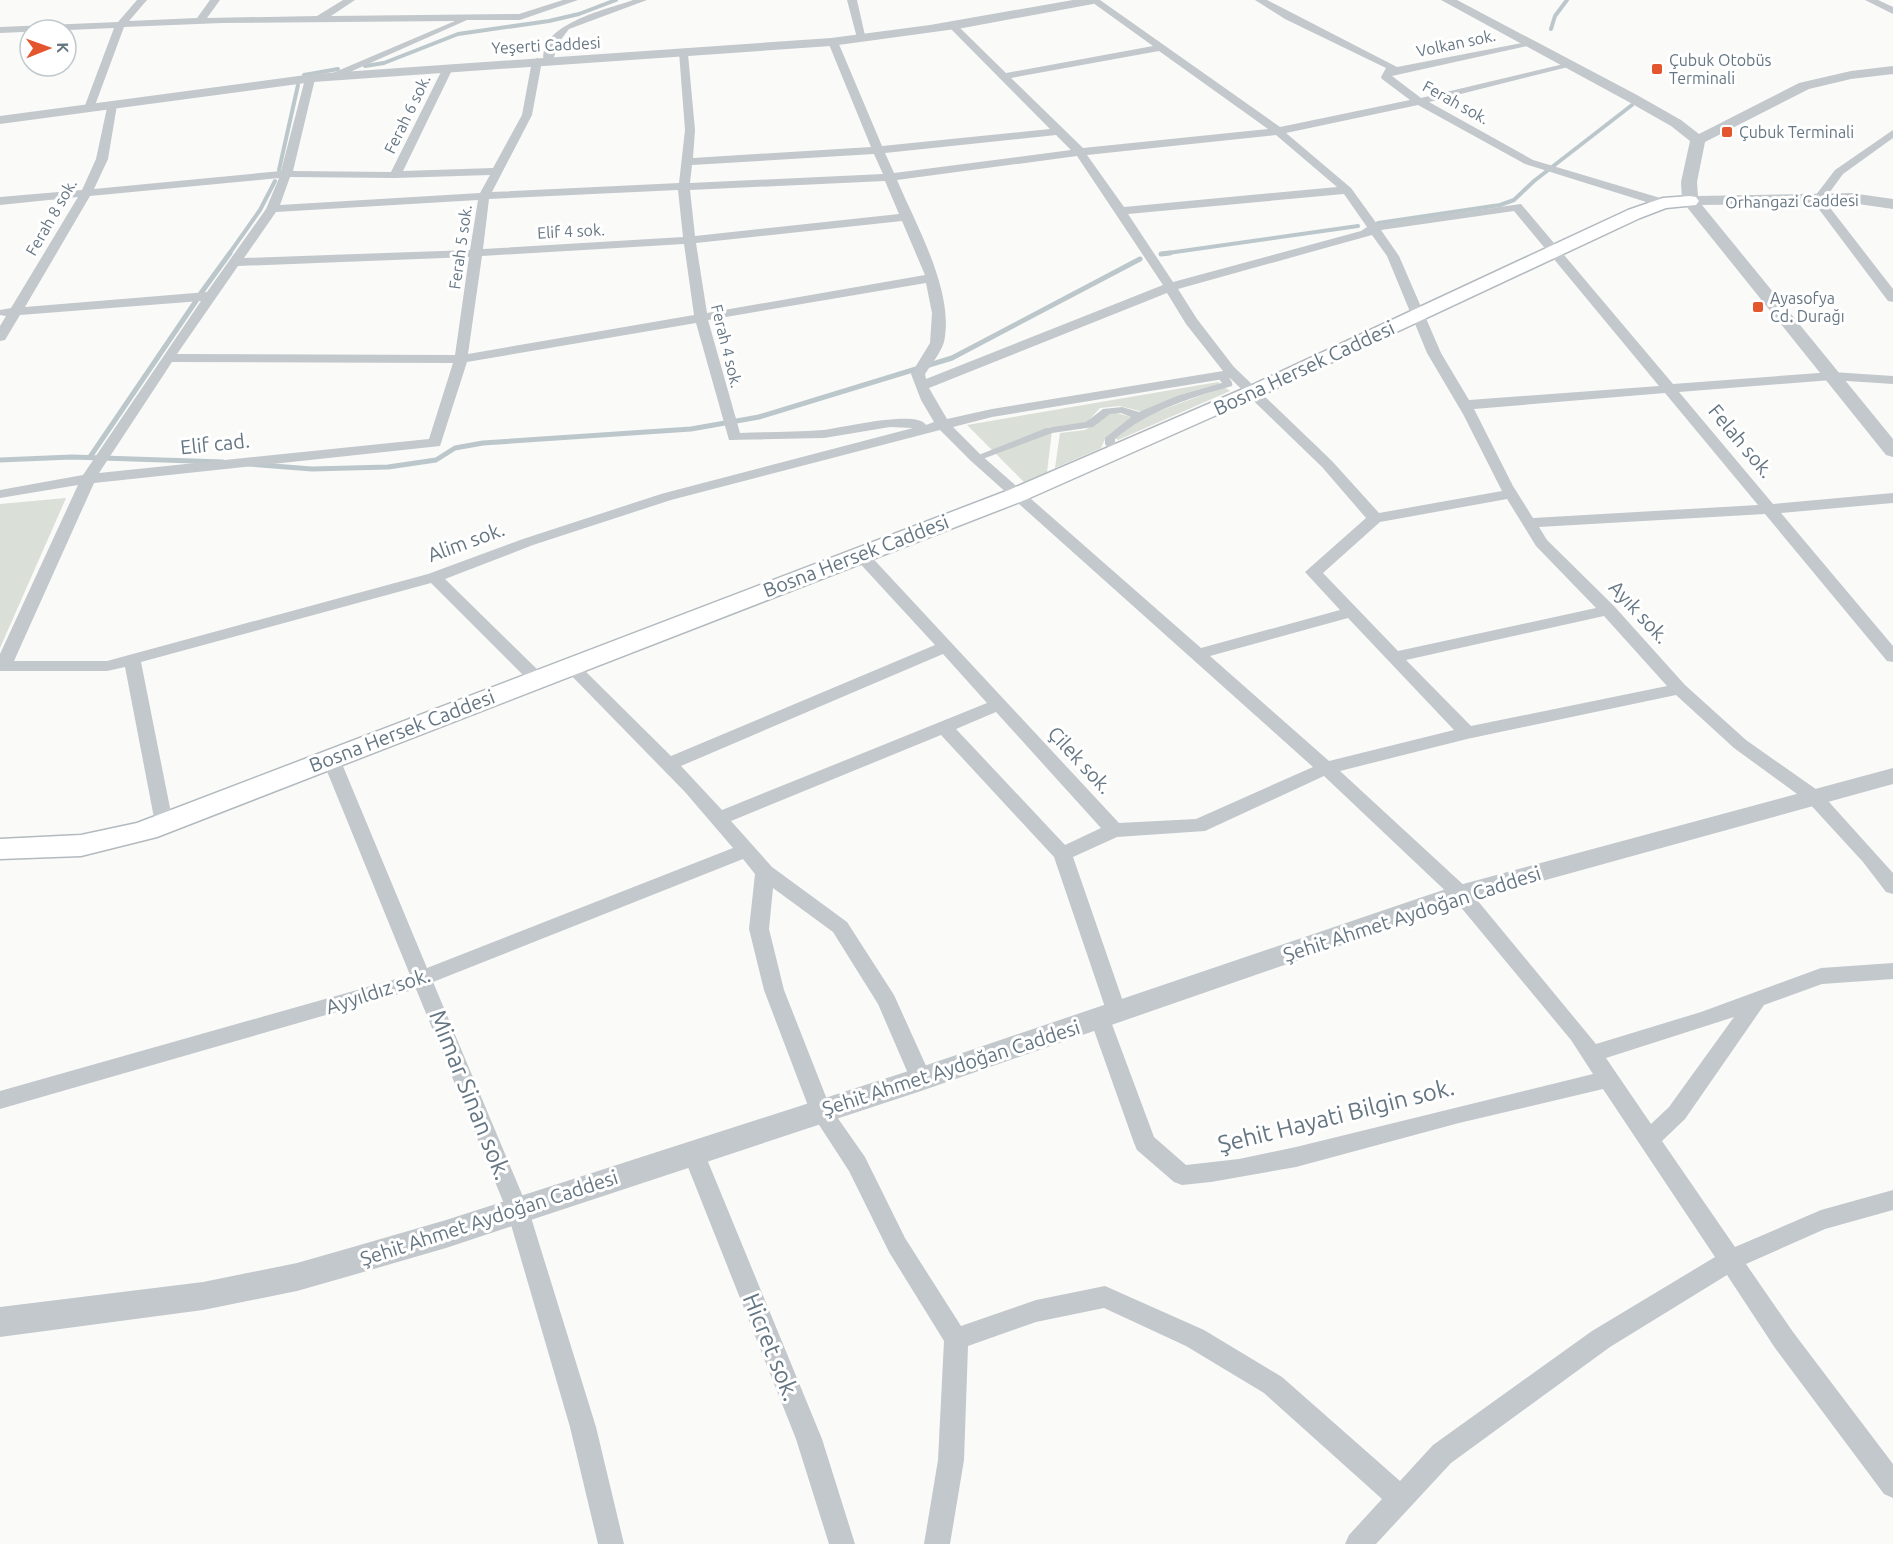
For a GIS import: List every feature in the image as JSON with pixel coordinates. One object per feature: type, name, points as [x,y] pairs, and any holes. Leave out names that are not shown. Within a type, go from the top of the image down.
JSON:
[{"type":"main road","name":"Bosna Hersek Caddesi","points":[[0,849],[66,848],[96,843],[164,823],[331,759],[1017,495],[1251,393],[1634,214],[1663,203],[1690,201]]},
{"type":"street","points":[[88,108],[120,25],[142,0]]},
{"type":"street","points":[[200,21],[214,0]]},
{"type":"street","points":[[319,19],[350,0]]},
{"type":"street","points":[[0,30],[200,21],[520,17],[573,0]]},
{"type":"street","name":"Ferah 5 sok.","points":[[435,443],[461,359],[484,196],[527,116],[542,61],[566,27],[642,0]]},
{"type":"street","points":[[852,0],[862,38]]},
{"type":"street","name":"Yeşerti Caddesi","points":[[0,120],[310,79],[833,42],[954,27],[1094,0]]},
{"type":"street","name":"Ayık sok.","points":[[1094,0],[1278,131],[1347,190],[1393,256],[1420,315],[1434,353],[1465,405],[1511,494],[1541,543],[1608,610],[1678,689],[1740,744],[1814,797],[1870,857],[1893,887]]},
{"type":"street","name":"Ferah sok.","points":[[1260,0],[1288,17],[1392,67],[1386,77],[1403,92],[1529,162],[1663,203]]},
{"type":"street","points":[[1447,0],[1676,123],[1698,140]]},
{"type":"street","points":[[1870,0],[1893,11]]},
{"type":"street","points":[[1880,5],[1893,3]]},
{"type":"street","points":[[332,77],[469,18]]},
{"type":"street","points":[[954,27],[1080,152],[1227,374],[1251,393],[1327,464],[1375,518]]},
{"type":"street","points":[[833,42],[932,278],[938,313],[937,343],[918,374],[925,398],[941,425],[1326,768],[1461,894],[1578,1034],[1784,1340],[1893,1485]]},
{"type":"street","name":"Volkan sok.","points":[[1389,72],[1528,43]]},
{"type":"street","points":[[1004,76],[1161,48]]},
{"type":"street","name":"Ferah 4 sok.","points":[[683,54],[690,130],[684,186],[689,240],[700,318],[734,437],[824,434],[890,423],[941,425]]},
{"type":"street","points":[[272,209],[484,196],[891,177],[1080,152],[1278,131],[1422,101],[1568,64]]},
{"type":"street","name":"Ferah 6 sok.","points":[[395,175],[448,68]]},
{"type":"street","points":[[1698,140],[1804,86],[1851,75],[1893,70]]},
{"type":"street","points":[[1,666],[88,479],[167,358],[272,209],[286,174],[310,79]]},
{"type":"street","name":"Ferah 8 sok.","points":[[0,337],[85,195],[102,159],[112,105]]},
{"type":"street","points":[[686,162],[879,150],[1058,131]]},
{"type":"street","points":[[1890,138],[1839,172],[1818,200],[1893,298]]},
{"type":"street","points":[[1698,140],[1689,182],[1690,201],[1893,451]]},
{"type":"street","points":[[0,201],[85,195],[286,174],[395,175],[498,171]]},
{"type":"street","points":[[1120,211],[1347,190]]},
{"type":"street","name":"Orhangazi Caddesi","points":[[1690,201],[1851,198],[1893,204]]},
{"type":"street","name":"Felah sok.","points":[[1374,228],[1517,207],[1893,657]]},
{"type":"street","name":"Elif 4 sok.","points":[[234,262],[476,253],[689,240],[908,217]]},
{"type":"street","points":[[921,386],[1170,287],[1365,234],[1374,228]]},
{"type":"street","points":[[167,358],[461,359],[932,278]]},
{"type":"street","points":[[0,313],[210,296]]},
{"type":"street","points":[[1117,451],[1110,444],[1110,438],[1139,416],[1193,394],[1228,384],[1227,374]]},
{"type":"street","points":[[941,425],[992,413],[1227,374]]},
{"type":"street","points":[[1465,405],[1832,376],[1893,380]]},
{"type":"street","points":[[976,458],[1050,430],[1089,425],[1107,411],[1122,410],[1139,416]]},
{"type":"street","name":"Alim sok.","points":[[1,666],[107,666],[132,660],[434,577],[528,542],[666,497],[941,425]]},
{"type":"street","name":"Elif cad.","points":[[0,494],[88,479],[435,443]]},
{"type":"street","points":[[1467,733],[1313,572],[1336,558],[1375,518],[1511,494]]},
{"type":"street","points":[[1529,523],[1770,509],[1893,498]]},
{"type":"street","name":"Çilek sok.","points":[[860,554],[1114,830]]},
{"type":"street","points":[[434,577],[537,679]]},
{"type":"street","points":[[1394,657],[1608,610]]},
{"type":"street","points":[[1199,654],[1350,612]]},
{"type":"street","points":[[668,764],[945,647]]},
{"type":"street","points":[[132,660],[164,823]]},
{"type":"street","points":[[570,666],[668,764],[765,872],[840,927],[887,1001],[921,1079]]},
{"type":"street","points":[[944,727],[1062,854],[1114,830],[1198,826],[1326,768],[1467,733],[1678,689]]},
{"type":"street","points":[[719,819],[998,705]]},
{"type":"street","name":"Mimar Sinan sok.","points":[[331,759],[518,1211],[583,1427],[612,1544]]},
{"type":"street","name":"Şehit Ahmet Aydoğan Caddesi","points":[[0,1322],[241,1289],[352,1261],[518,1211],[921,1079],[1461,894],[1893,776]]},
{"type":"street","name":"Ayyıldız sok.","points":[[0,1100],[422,978],[746,850]]},
{"type":"street","name":"Şehit Hayati Bilgin sok.","points":[[1062,854],[1144,1143],[1182,1175],[1217,1173],[1302,1156],[1532,1096],[1608,1079]]},
{"type":"street","points":[[765,872],[759,929],[774,990],[821,1111],[857,1164],[897,1245],[956,1339],[951,1460],[937,1544]]},
{"type":"street","points":[[1591,1054],[1705,1019],[1821,976],[1893,971]]},
{"type":"street","points":[[1649,1140],[1677,1113],[1757,1000]]},
{"type":"street","name":"Hicret sok.","points":[[693,1152],[809,1439],[842,1544]]},
{"type":"street","points":[[1358,1544],[1442,1454],[1601,1339],[1730,1260],[1821,1220],[1893,1200]]},
{"type":"street","points":[[956,1339],[1036,1311],[1105,1297],[1195,1338],[1273,1384],[1400,1498]]},
{"type":"shaded area","points":[[1218,382],[1221,384],[1143,412],[1120,406],[1100,408],[1087,422],[1063,428],[1049,427],[992,450],[967,425]]},
{"type":"shaded area","points":[[1224,387],[1230,391],[1118,440],[1115,438],[1140,418]]},
{"type":"shaded area","points":[[1113,412],[1131,417],[1105,439],[1101,448],[1055,468],[1060,433],[1085,430]]},
{"type":"shaded area","points":[[1052,431],[1047,472],[1024,482],[996,454]]},
{"type":"shaded area","points":[[66,498],[0,648],[0,504]]},
{"type":"waterway","points":[[365,66],[384,63],[458,34],[549,21],[579,14],[616,0]]},
{"type":"waterway","points":[[1551,29],[1555,16],[1567,0]]},
{"type":"waterway","points":[[304,75],[338,69]]},
{"type":"waterway","points":[[279,170],[298,85]]},
{"type":"waterway","points":[[1378,223],[1500,205],[1514,200],[1534,181],[1632,105]]},
{"type":"waterway","points":[[229,254],[260,210],[275,181]]},
{"type":"waterway","points":[[1170,253],[1161,254],[1358,226]]},
{"type":"waterway","points":[[201,293],[230,253]]},
{"type":"waterway","points":[[249,464],[312,469],[388,467],[436,460],[455,448],[483,443],[691,429],[759,417],[952,358],[1140,259]]},
{"type":"waterway","points":[[90,457],[196,301]]},
{"type":"waterway","points":[[0,460],[72,457],[223,462]]},
{"type":"place","name":"Çubuk Otobüs Terminali","points":[[1657,69]]},
{"type":"place","name":"Çubuk Terminali","points":[[1727,132]]},
{"type":"place","name":"Ayasofya Cd. Durağı","points":[[1758,307]]}]
